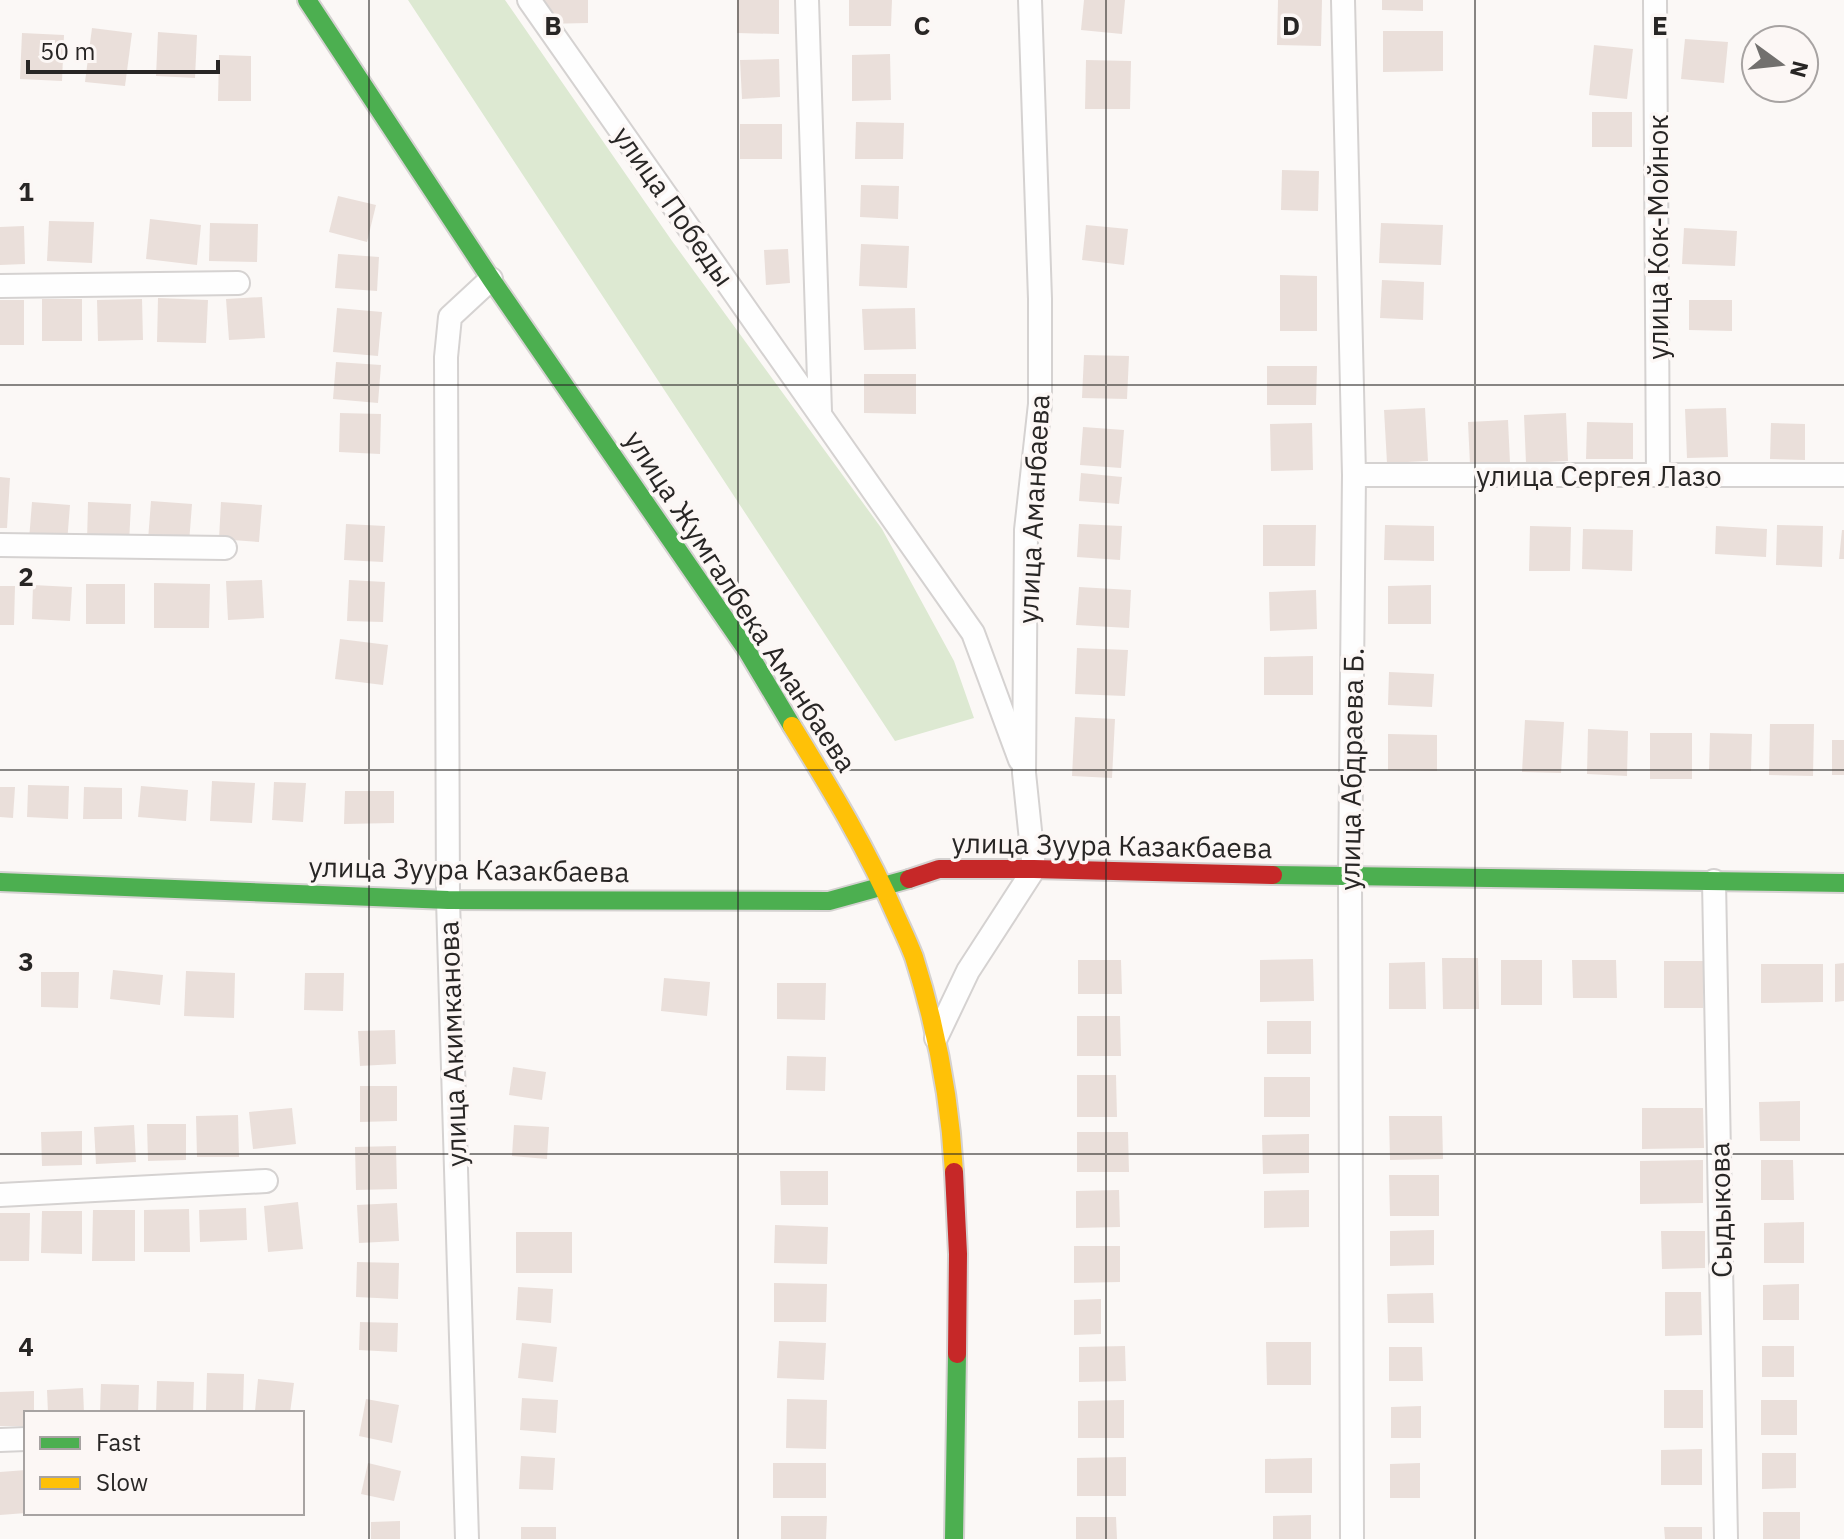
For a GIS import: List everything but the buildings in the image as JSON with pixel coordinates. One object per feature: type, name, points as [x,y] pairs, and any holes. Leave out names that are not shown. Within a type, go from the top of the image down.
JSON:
[{"type":"street","name":"улица Жумгалбека Аманбаева","points":[[307,0],[491,279],[746,649],[852,824],[884,887],[913,955],[936,1038],[952,1132],[958,1254],[954,1539]]},
{"type":"street","name":"улица Победы","points":[[529,0],[973,633],[1024,773]]},
{"type":"street","points":[[807,0],[820,412]]},
{"type":"street","name":"улица Аманбаева","points":[[1030,0],[1040,299],[1040,404],[1026,530],[1024,773],[1034,869]]},
{"type":"street","name":"улица Абдраева Б.","points":[[1343,0],[1354,475],[1350,877],[1352,1539]]},
{"type":"street","name":"улица Кок-Мойнок","points":[[1655,0],[1658,474]]},
{"type":"street","name":"улица Акимканова","points":[[467,1539],[448,900],[446,357],[450,317],[491,279]]},
{"type":"street","points":[[0,286],[238,283]]},
{"type":"street","name":"улица Сергея Лазо","points":[[1354,475],[1844,475]]},
{"type":"street","points":[[0,545],[225,548]]},
{"type":"street","name":"улица Зуура Казакбаева","points":[[0,882],[448,900],[829,901],[939,869],[1844,883]]},
{"type":"street","points":[[936,1038],[968,971],[1034,869]]},
{"type":"street","name":"Сыдыкова","points":[[1714,881],[1726,1539]]},
{"type":"street","points":[[0,1195],[266,1181]]},
{"type":"street","points":[[0,1440],[24,1439]]},
{"type":"green space","points":[[408,0],[505,0],[672,241],[882,529],[954,661],[974,718],[895,741]]},
{"type":"traffic: fast","points":[[307,0],[491,279],[746,649],[792,726]]},
{"type":"traffic: fast","points":[[1273,875],[1844,883]]},
{"type":"traffic: fast","points":[[0,882],[448,900],[829,901],[909,879]]},
{"type":"traffic: fast","points":[[954,1539],[957,1354]]},
{"type":"traffic: slow","points":[[792,726],[861,844],[914,957],[941,1063],[954,1172]]},
{"type":"traffic: jam","points":[[909,879],[939,869],[1273,875]]},
{"type":"traffic: jam","points":[[954,1172],[958,1254],[957,1354]]}]
